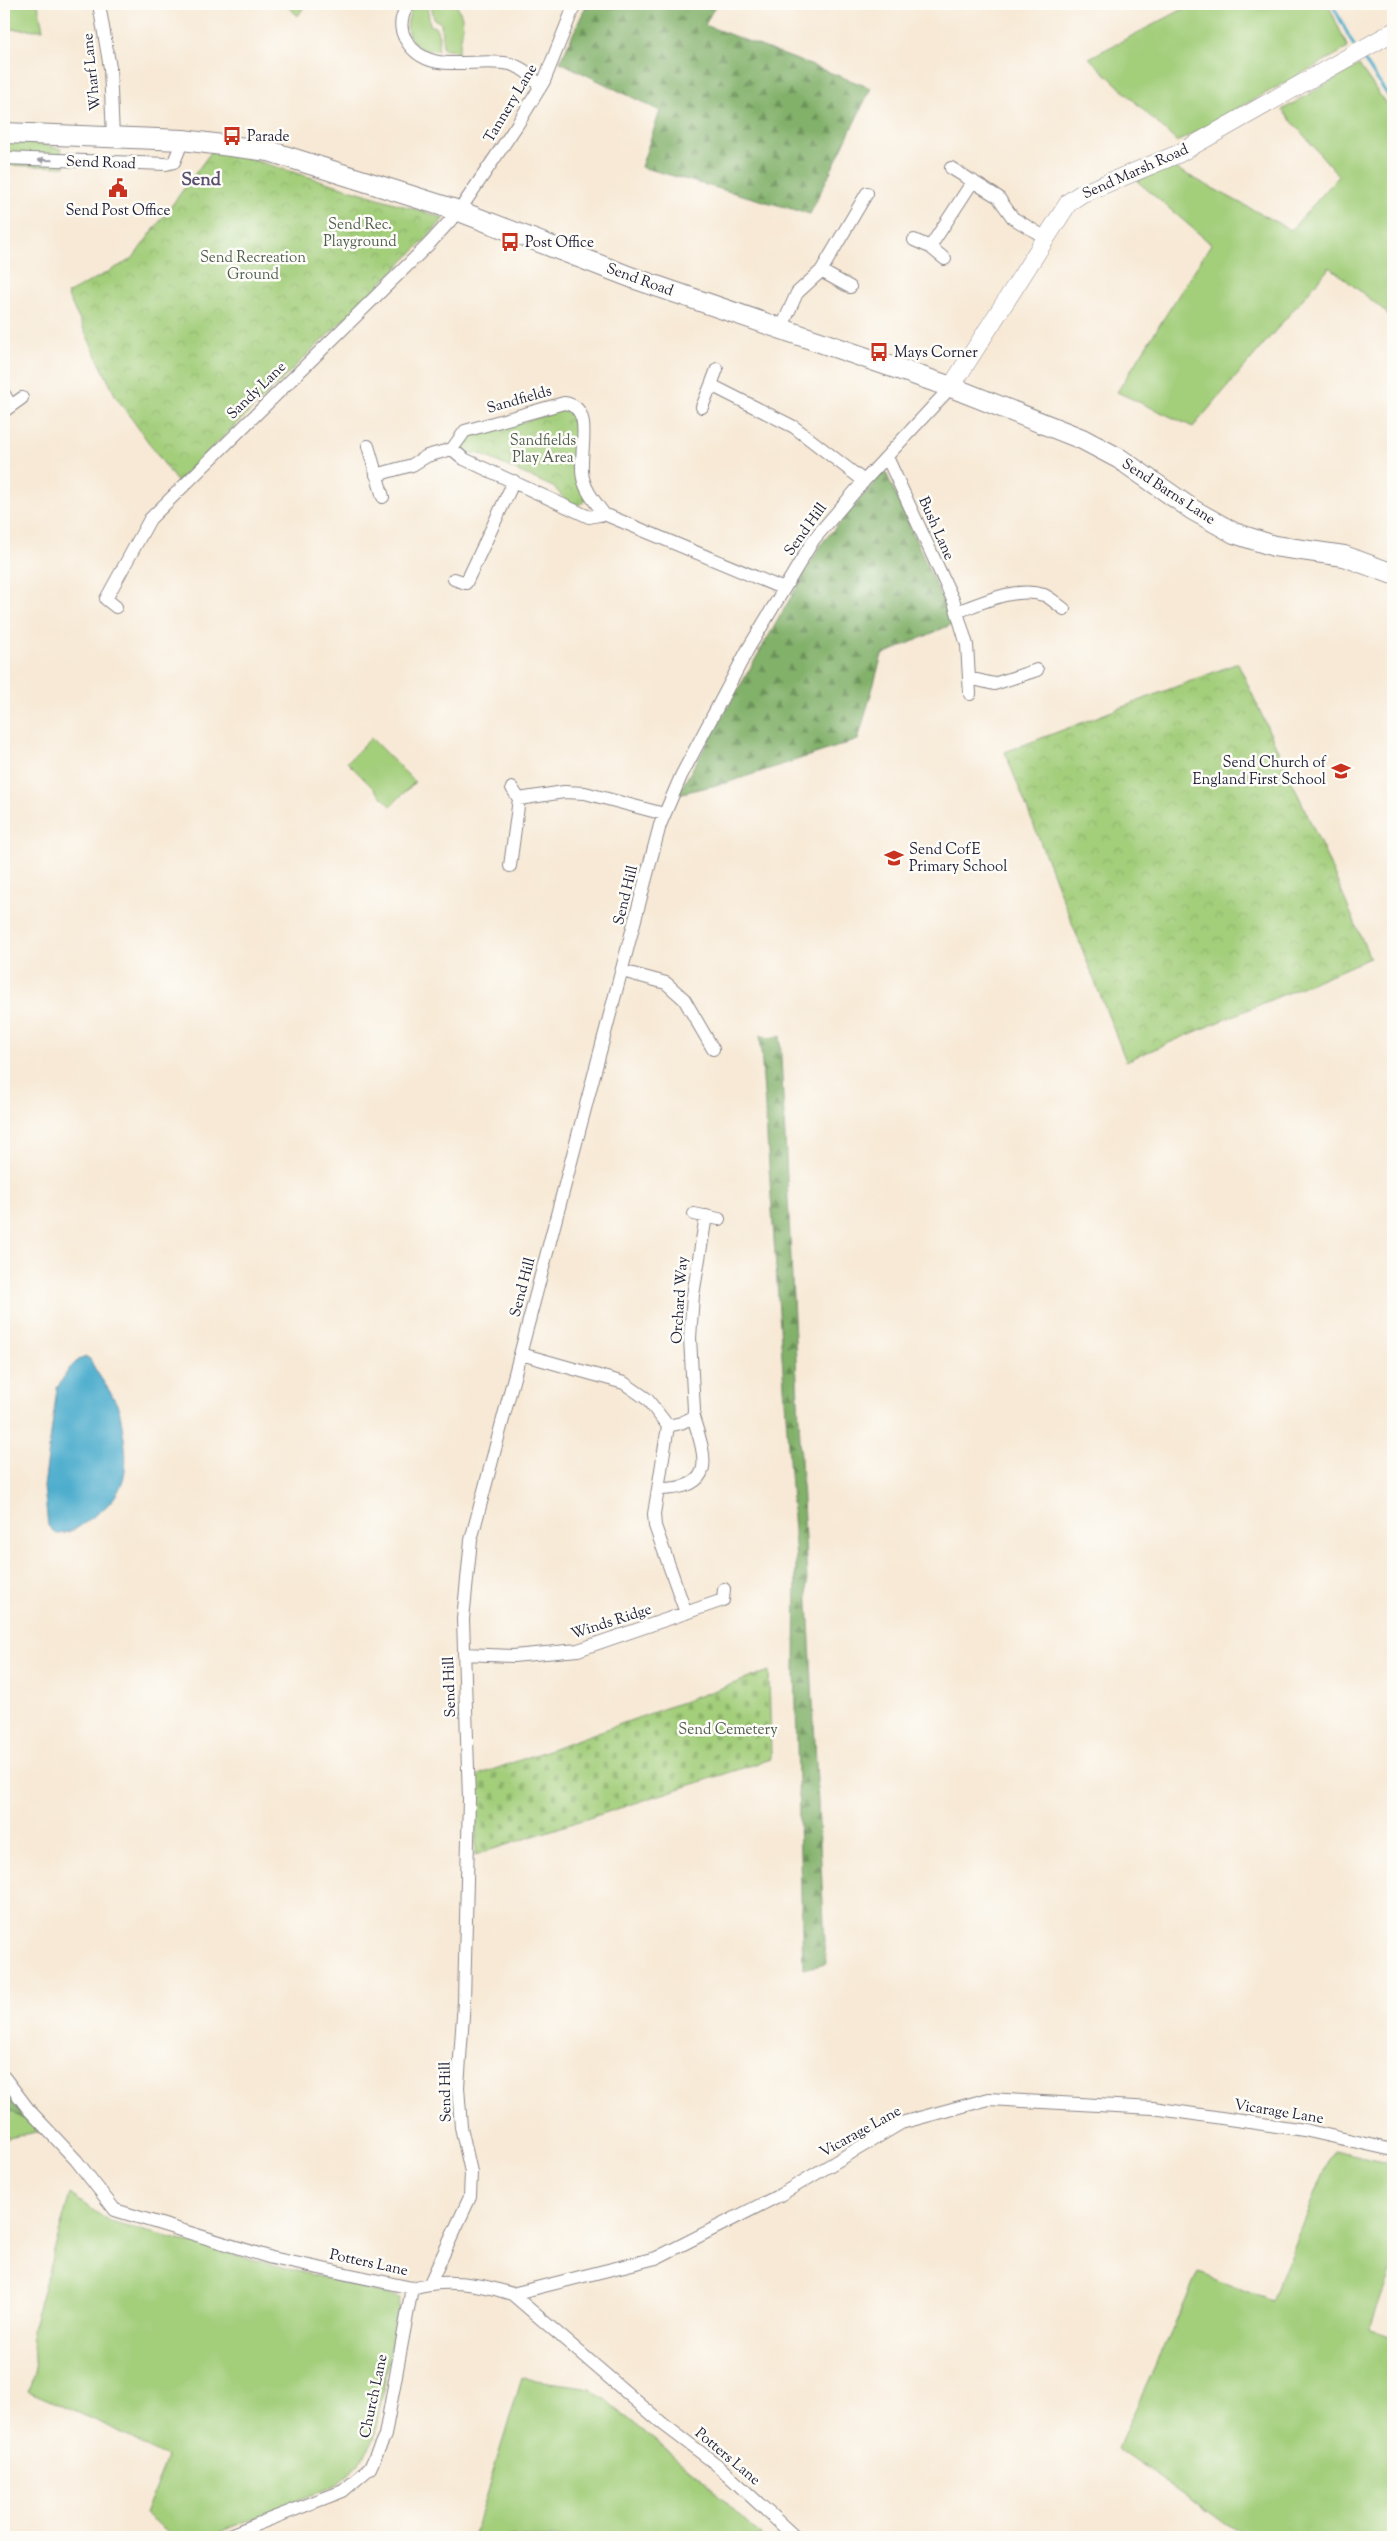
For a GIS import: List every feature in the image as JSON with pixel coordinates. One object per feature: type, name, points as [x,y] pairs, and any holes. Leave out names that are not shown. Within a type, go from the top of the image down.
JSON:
[{"type":"main road","name":"Send Marsh Road","points":[[951,388],[1069,202],[1080,194],[1178,154],[1393,32]]},
{"type":"main road","name":"Send Road","points":[[4,134],[183,140],[269,151],[459,211],[633,278],[951,388]]},
{"type":"main road","name":"Send Barns Lane","points":[[951,388],[1082,439],[1120,459],[1194,510],[1234,533],[1274,546],[1344,556],[1393,574]]},
{"type":"street","name":"Wharf Lane","points":[[99,4],[110,68],[113,137]]},
{"type":"street","points":[[409,4],[403,13],[402,31],[408,43],[418,53],[445,63],[491,62],[511,64],[530,75],[540,88]]},
{"type":"street","name":"Tannery Lane","points":[[459,211],[540,88],[558,50],[575,4]]},
{"type":"street","name":"Send Road","points":[[4,158],[166,164],[174,162],[183,140]]},
{"type":"street","points":[[951,168],[973,181],[1003,194],[1013,218],[1046,238]]},
{"type":"street","points":[[930,247],[973,181]]},
{"type":"street","points":[[781,329],[796,293],[821,271],[867,193]]},
{"type":"street","name":"Sandy Lane","points":[[116,607],[106,599],[150,519],[429,244],[459,211]]},
{"type":"street","points":[[914,240],[930,247],[945,260]]},
{"type":"street","points":[[821,271],[850,287]]},
{"type":"street","points":[[702,407],[717,369]]},
{"type":"street","points":[[711,384],[794,427],[864,481]]},
{"type":"street","name":"Send Hill","points":[[430,2283],[470,2197],[471,2172],[461,2127],[458,2087],[464,2001],[469,1798],[463,1619],[471,1540],[622,971],[655,808],[814,539],[864,481],[951,388]]},
{"type":"street","points":[[4,394],[8,408],[22,398]]},
{"type":"street","name":"Sandfields","points":[[452,449],[465,431],[564,403],[572,404],[580,410],[584,419],[582,477],[590,495],[604,514]]},
{"type":"street","points":[[368,446],[383,497]]},
{"type":"street","points":[[376,475],[412,466],[427,456],[452,449],[464,459],[589,517],[604,514],[784,589]]},
{"type":"street","name":"Bush Lane","points":[[887,457],[957,612],[967,645],[970,694]]},
{"type":"street","points":[[466,583],[514,481]]},
{"type":"street","points":[[957,612],[993,598],[1022,593],[1045,596],[1064,609]]},
{"type":"street","points":[[969,678],[994,684],[1037,670]]},
{"type":"street","points":[[510,866],[515,793],[585,793],[655,808]]},
{"type":"street","points":[[622,971],[666,983],[684,999],[713,1049]]},
{"type":"street","name":"Orchard Way","points":[[658,1489],[681,1489],[696,1483],[704,1468],[701,1442],[693,1417],[694,1396],[690,1338],[693,1295],[706,1216]]},
{"type":"street","points":[[521,1354],[624,1383],[647,1399],[668,1426],[654,1514],[655,1526],[686,1613]]},
{"type":"street","points":[[668,1426],[681,1423],[693,1417]]},
{"type":"street","name":"Winds Ridge","points":[[464,1654],[544,1655],[578,1650],[723,1600],[724,1589]]},
{"type":"street","name":"Potters Lane","points":[[4,2077],[29,2110],[76,2160],[114,2210],[272,2258],[412,2288],[430,2283],[481,2284],[512,2294],[663,2424],[716,2464],[795,2537]]},
{"type":"street","name":"Vicarage Lane","points":[[512,2294],[656,2258],[780,2196],[901,2123],[989,2099],[1153,2108],[1304,2130],[1393,2150]]},
{"type":"street","name":"Church Lane","points":[[224,2537],[343,2491],[370,2468],[385,2435],[412,2288]]},
{"type":"green space","points":[[4,4],[38,4],[43,30],[4,29]]},
{"type":"green space","points":[[285,4],[306,4],[298,16]]},
{"type":"green space","points":[[414,4],[427,4],[430,25],[436,28],[439,36],[438,51],[432,49],[427,52],[413,42],[410,37],[407,25]]},
{"type":"green space","points":[[431,4],[455,4],[459,10],[463,23],[458,55],[453,50],[443,48],[441,23],[434,19]]},
{"type":"green space","points":[[587,4],[716,4],[705,25],[871,88],[810,214],[641,167],[660,111],[560,62]]},
{"type":"green space","points":[[1193,4],[1328,4],[1348,48],[1177,142],[1089,58]]},
{"type":"green space","points":[[1359,65],[1393,114],[1393,322],[1386,312],[1330,267],[1193,427],[1117,392],[1211,244],[1137,181],[1171,166],[1291,230],[1339,176],[1282,110]]},
{"type":"green space","points":[[4,139],[28,141],[61,149],[65,167],[4,165]]},
{"type":"green space","name":"Send Recreation Ground","points":[[214,148],[444,218],[425,240],[177,482],[116,397],[67,294],[132,259]]},
{"type":"green space","name":"Sandfields Play Area","points":[[557,407],[574,412],[578,424],[575,469],[586,500],[582,503],[573,504],[555,488],[478,453],[465,453],[463,442],[472,434],[477,435],[551,414]]},
{"type":"green space","points":[[885,470],[953,624],[882,655],[858,740],[729,782],[678,794],[822,543]]},
{"type":"green space","points":[[1238,663],[1327,858],[1370,958],[1126,1061],[1005,752]]},
{"type":"green space","points":[[371,738],[415,782],[391,806],[347,762]]},
{"type":"green space","points":[[760,1035],[769,1038],[780,1036],[826,1964],[803,1969],[795,1669],[796,1561]]},
{"type":"green space","name":"Send Cemetery","points":[[769,1671],[771,1759],[475,1855],[478,1775]]},
{"type":"green space","points":[[4,2084],[41,2131],[4,2106]]},
{"type":"green space","points":[[4,2106],[41,2131],[4,2139]]},
{"type":"green space","points":[[1333,2151],[1393,2164],[1393,2265],[1370,2328],[1393,2337],[1393,2537],[1245,2537],[1117,2449],[1198,2273],[1272,2301]]},
{"type":"green space","points":[[70,2194],[110,2222],[400,2298],[374,2439],[359,2465],[336,2485],[207,2537],[175,2537],[145,2514],[167,2458],[106,2425],[28,2391],[35,2374],[32,2329]]},
{"type":"green space","points":[[522,2378],[591,2388],[703,2480],[762,2537],[473,2537]]},
{"type":"water","points":[[86,1357],[90,1359],[119,1409],[126,1456],[124,1478],[115,1497],[107,1506],[78,1527],[62,1534],[56,1534],[48,1526],[44,1487],[57,1388],[69,1369],[78,1360]]},
{"type":"waterway","points":[[1332,4],[1354,46]]},
{"type":"waterway","points":[[1362,57],[1393,103]]},
{"type":"place","name":"Parade","points":[[232,136]]},
{"type":"place","name":"Send Post Office","points":[[118,188]]},
{"type":"place","name":"Post Office","points":[[510,242]]},
{"type":"place","name":"Mays Corner","points":[[879,352]]},
{"type":"place","name":"Send Church of England First School","points":[[1341,771]]},
{"type":"place","name":"Send CofE Primary School","points":[[894,858]]},
{"type":"district","name":"Send","points":[[201,179]]},
{"type":"park label","name":"Send Rec. Playground","points":[[360,232]]}]
